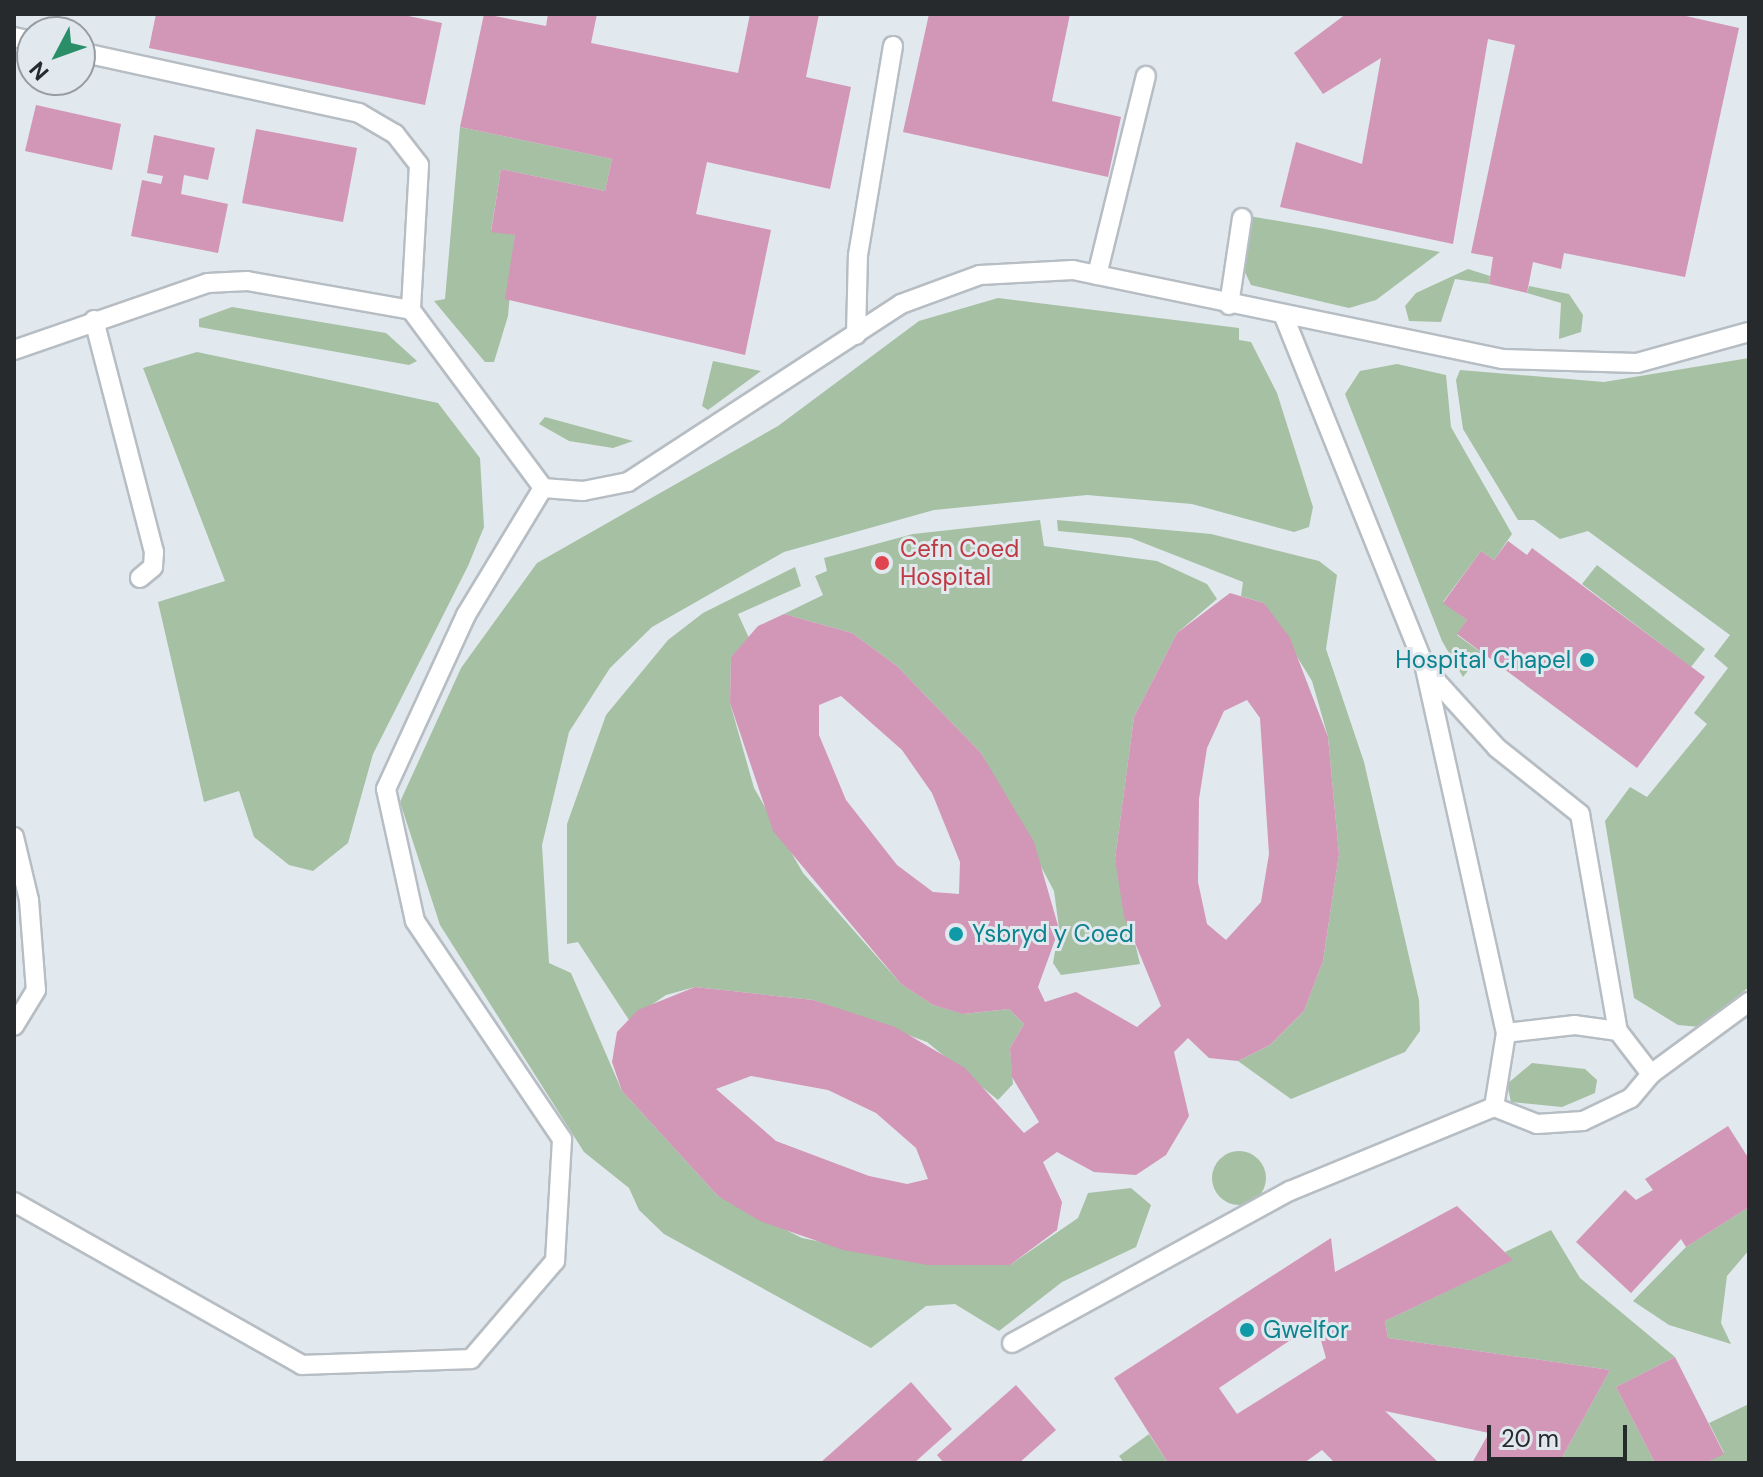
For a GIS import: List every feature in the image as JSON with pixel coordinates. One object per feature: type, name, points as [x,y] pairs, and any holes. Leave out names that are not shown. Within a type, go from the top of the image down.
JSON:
[{"type":"lane","points":[[856,335],[858,255],[893,46]]},
{"type":"lane","points":[[96,55],[359,113],[395,134],[419,165],[411,310],[543,488],[583,491],[628,482],[901,304],[980,275],[1037,269],[1097,275],[1229,305],[1517,360],[1637,363],[1749,332]]},
{"type":"lane","points":[[1097,275],[1146,76]]},
{"type":"lane","points":[[1229,305],[1242,218]]},
{"type":"lane","points":[[14,350],[208,283],[247,281],[411,310]]},
{"type":"lane","points":[[1283,314],[1425,668],[1506,1033],[1494,1107]]},
{"type":"lane","points":[[94,320],[154,552],[153,567],[140,578]]},
{"type":"lane","points":[[14,1202],[302,1365],[471,1359],[555,1261],[562,1139],[415,921],[386,789],[466,615],[543,488]]},
{"type":"lane","points":[[1425,668],[1497,748],[1580,814],[1618,1031],[1651,1074]]},
{"type":"lane","points":[[14,837],[29,900],[36,990],[14,1026]]},
{"type":"lane","points":[[1012,1343],[1290,1191],[1494,1107],[1537,1124],[1583,1121],[1631,1098],[1651,1074],[1749,1002]]},
{"type":"lane","points":[[1506,1033],[1575,1025],[1618,1031]]},
{"type":"green space","points":[[460,127],[612,159],[605,191],[501,169],[491,231],[515,235],[508,316],[494,362],[485,362],[434,301],[445,299]]},
{"type":"green space","points":[[1249,216],[1440,252],[1376,300],[1349,308],[1251,285],[1243,268]]},
{"type":"green space","points":[[1468,269],[1490,276],[1489,284],[1455,279],[1441,322],[1409,321],[1405,306],[1416,293]]},
{"type":"green space","points":[[1529,286],[1569,294],[1583,315],[1581,332],[1559,339],[1561,303],[1527,293]]},
{"type":"green space","points":[[998,298],[1239,328],[1239,340],[1251,342],[1277,393],[1313,507],[1309,527],[1294,532],[1192,504],[1087,495],[934,510],[784,552],[652,627],[610,668],[569,732],[542,845],[549,963],[571,973],[622,1091],[718,1196],[802,1238],[928,1264],[1010,1265],[1078,1218],[1088,1193],[1131,1188],[1151,1205],[1136,1247],[1062,1282],[999,1331],[955,1304],[926,1306],[871,1348],[664,1234],[639,1210],[629,1188],[584,1152],[440,925],[400,802],[461,668],[537,563],[778,426],[919,321]]},
{"type":"green space","points":[[232,307],[386,333],[417,361],[409,365],[199,327],[199,319]]},
{"type":"green space","points":[[197,352],[438,403],[480,458],[484,527],[468,566],[373,754],[348,843],[313,871],[289,865],[254,837],[239,791],[204,802],[158,602],[225,581],[143,368]]},
{"type":"green space","points":[[1749,358],[1749,987],[1700,1027],[1678,1025],[1634,998],[1605,821],[1630,787],[1647,797],[1707,724],[1694,713],[1728,668],[1714,656],[1730,635],[1588,531],[1560,539],[1534,520],[1518,520],[1463,429],[1456,380],[1460,370],[1604,382]]},
{"type":"green space","points":[[713,361],[761,371],[708,410],[702,406]]},
{"type":"green space","points":[[1397,364],[1446,375],[1451,427],[1512,534],[1494,560],[1481,551],[1443,602],[1467,620],[1457,635],[1482,653],[1463,677],[1442,641],[1345,394],[1360,371]]},
{"type":"green space","points":[[545,417],[633,441],[613,448],[569,441],[539,424]]},
{"type":"green space","points":[[1040,520],[1044,546],[1157,561],[1207,584],[1217,599],[1177,633],[1134,717],[1115,859],[1140,964],[1061,975],[1053,963],[1059,928],[1054,891],[981,753],[897,666],[852,633],[784,614],[823,595],[815,576],[827,571],[824,558],[913,534]]},
{"type":"green space","points":[[1057,520],[1211,534],[1319,561],[1337,575],[1326,649],[1364,762],[1419,1000],[1420,1031],[1405,1052],[1291,1099],[1238,1061],[1270,1045],[1304,1011],[1323,961],[1339,854],[1328,737],[1312,681],[1264,603],[1241,596],[1243,582],[1131,538],[1058,531]]},
{"type":"green space","points":[[1597,565],[1705,649],[1691,667],[1582,584]]},
{"type":"green space","points":[[795,567],[801,586],[738,614],[749,638],[731,657],[730,703],[754,788],[803,873],[901,984],[933,1005],[964,1014],[1009,1009],[1024,1024],[1010,1048],[1013,1084],[998,1100],[927,1042],[813,1000],[695,987],[666,995],[629,1020],[578,942],[567,944],[567,824],[606,715],[668,640],[703,613]]},
{"type":"green space","points":[[1532,1063],[1585,1069],[1597,1080],[1595,1093],[1562,1107],[1511,1102],[1507,1084]]},
{"type":"green space","points":[[1239,1151],[1250,1153],[1258,1159],[1264,1167],[1264,1189],[1258,1197],[1250,1203],[1239,1205],[1228,1203],[1220,1197],[1214,1189],[1212,1178],[1214,1167],[1220,1159],[1228,1153]]},
{"type":"green space","points":[[1749,1207],[1749,1250],[1727,1276],[1721,1323],[1731,1344],[1669,1325],[1633,1301],[1686,1247]]},
{"type":"green space","points":[[1551,1230],[1580,1278],[1675,1357],[1616,1387],[1655,1463],[1559,1463],[1610,1370],[1388,1338],[1385,1321],[1512,1260],[1505,1252]]},
{"type":"green space","points":[[1749,1404],[1749,1463],[1705,1463],[1724,1453],[1709,1423]]},
{"type":"green space","points":[[1149,1434],[1168,1463],[1124,1463],[1119,1456]]},
{"type":"building","points":[[156,14],[399,14],[442,23],[425,105],[149,48]]},
{"type":"building","points":[[484,14],[546,26],[548,14],[597,14],[591,43],[738,73],[750,14],[819,14],[806,77],[851,87],[830,189],[707,162],[696,214],[771,230],[745,355],[505,299],[515,235],[491,232],[501,169],[605,191],[612,159],[460,127]]},
{"type":"building","points":[[929,14],[1070,14],[1052,101],[1121,117],[1108,177],[903,132]]},
{"type":"building","points":[[1346,14],[1677,14],[1739,28],[1685,277],[1564,253],[1561,269],[1533,262],[1527,293],[1489,284],[1493,257],[1471,253],[1515,45],[1488,39],[1453,244],[1280,207],[1296,142],[1362,164],[1381,58],[1323,94],[1294,53]]},
{"type":"building","points":[[36,105],[121,124],[112,170],[25,151]]},
{"type":"building","points":[[256,129],[357,148],[343,222],[242,203]]},
{"type":"building","points":[[154,135],[215,148],[208,180],[184,175],[181,194],[228,204],[218,253],[131,236],[142,180],[161,184],[163,176],[147,173]]},
{"type":"building","name":"Hospital Chapel","points":[[1508,541],[1527,555],[1532,548],[1705,677],[1637,768],[1457,634],[1467,620],[1443,603],[1481,551],[1494,560]]},
{"type":"building","name":"Ysbryd y Coed","points":[[1230,593],[1264,603],[1290,638],[1328,737],[1339,854],[1323,961],[1304,1011],[1270,1045],[1238,1061],[1209,1058],[1188,1038],[1174,1052],[1189,1116],[1166,1155],[1136,1175],[1094,1172],[1057,1152],[1043,1162],[1062,1202],[1057,1230],[1010,1265],[928,1265],[843,1250],[760,1221],[718,1196],[622,1091],[612,1062],[617,1032],[638,1010],[695,987],[813,1000],[895,1027],[965,1068],[1024,1133],[1039,1122],[1012,1077],[1010,1048],[1024,1024],[1009,1009],[963,1014],[933,1005],[901,984],[773,831],[730,703],[731,657],[758,626],[784,614],[852,633],[897,666],[981,753],[1034,842],[1059,929],[1038,987],[1045,1002],[1076,992],[1137,1027],[1161,1006],[1124,916],[1115,859],[1134,717],[1177,633]],"holes":[[[841,696],[902,750],[932,793],[960,862],[959,894],[933,892],[897,865],[846,800],[819,735],[819,705]],[[1247,700],[1260,718],[1269,854],[1261,902],[1226,940],[1207,924],[1198,882],[1199,799],[1207,748],[1224,711]],[[751,1076],[828,1090],[876,1113],[916,1148],[928,1179],[907,1184],[869,1176],[776,1141],[716,1089]]]},
{"type":"building","points":[[1728,1126],[1749,1159],[1749,1207],[1686,1247],[1681,1239],[1631,1293],[1576,1242],[1625,1190],[1636,1200],[1653,1190],[1645,1179]]},
{"type":"building","name":"Gwelfor","points":[[1457,1206],[1513,1260],[1385,1321],[1388,1338],[1610,1370],[1559,1463],[1472,1463],[1489,1433],[1385,1411],[1439,1463],[1335,1463],[1322,1450],[1304,1463],[1168,1463],[1114,1378],[1331,1238],[1335,1272]],"holes":[[[1316,1323],[1326,1358],[1237,1414],[1219,1388]]]},
{"type":"building","points":[[1675,1357],[1724,1454],[1705,1463],[1655,1463],[1616,1387]]},
{"type":"building","points":[[911,1382],[952,1429],[914,1463],[820,1463]]},
{"type":"building","points":[[1016,1385],[1056,1430],[1019,1463],[944,1463],[937,1455]]},
{"type":"place","name":"Cefn Coed Hospital","points":[[882,563]]},
{"type":"place","name":"Hospital Chapel","points":[[1587,660]]},
{"type":"place","name":"Ysbryd y Coed","points":[[956,934]]},
{"type":"place","name":"Gwelfor","points":[[1247,1330]]}]
